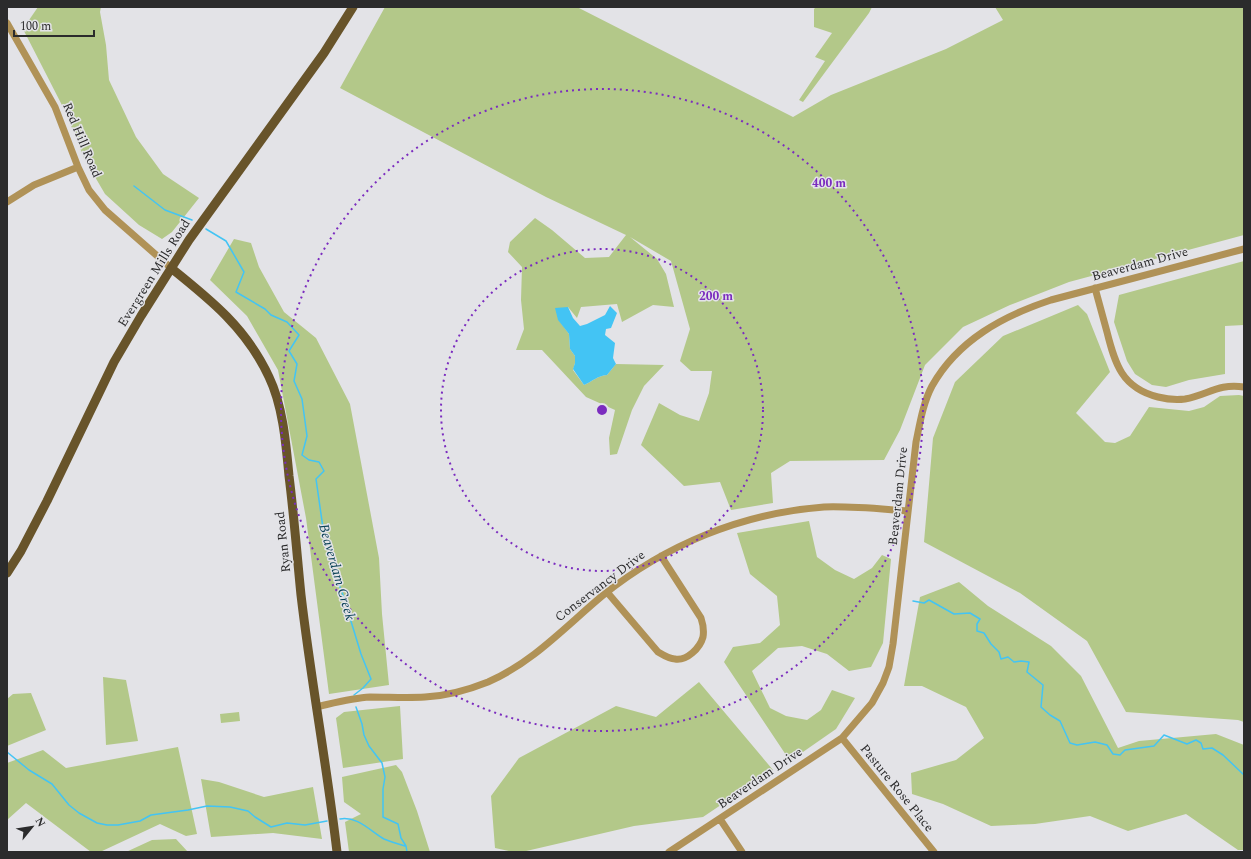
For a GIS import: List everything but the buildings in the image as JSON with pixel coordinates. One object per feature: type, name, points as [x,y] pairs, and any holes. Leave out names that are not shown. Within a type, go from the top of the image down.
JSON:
[{"type":"main road","name":"Evergreen Mills Road","points":[[7,572],[21,551],[47,501],[114,362],[171,268],[204,219],[324,52],[353,7]]},
{"type":"main road","name":"Ryan Road","points":[[171,268],[211,300],[243,333],[269,377],[277,397],[287,457],[302,597],[337,852]]},
{"type":"street","name":"Red Hill Road","points":[[7,23],[52,102],[78,167],[89,190],[105,210],[171,268]]},
{"type":"street","points":[[7,202],[34,185],[78,167]]},
{"type":"street","name":"Beaverdam Drive","points":[[669,852],[842,738],[872,703],[883,683],[889,667],[894,637],[916,442],[922,412],[932,387],[958,353],[978,334],[1004,318],[1030,306],[1244,249]]},
{"type":"street","points":[[1095,288],[1114,359],[1125,377],[1138,388],[1149,394],[1161,397],[1184,399],[1219,387],[1244,387]]},
{"type":"street","name":"Conservancy Drive","points":[[316,706],[369,697],[422,697],[446,695],[489,681],[527,659],[628,576],[680,545],[716,529],[752,518],[831,507],[908,511]]},
{"type":"street","points":[[607,592],[658,652],[666,657],[676,660],[690,655],[703,637],[701,618],[661,556]]},
{"type":"street","name":"Pasture Rose Place","points":[[842,738],[934,852]]},
{"type":"street","points":[[720,819],[742,852]]},
{"type":"green space","points":[[38,7],[101,7],[100,12],[106,45],[109,80],[136,137],[163,174],[199,198],[172,232],[162,239],[139,225],[105,194],[84,158],[66,113],[24,31],[27,23]]},
{"type":"green space","points":[[385,7],[577,7],[793,117],[831,95],[946,49],[1003,20],[995,7],[1244,7],[1244,235],[1069,282],[1010,305],[963,327],[925,365],[900,430],[884,460],[790,461],[771,473],[773,503],[731,510],[720,482],[684,486],[641,445],[659,403],[680,415],[699,421],[709,393],[712,371],[691,371],[680,361],[690,329],[671,261],[630,237],[657,259],[666,274],[674,307],[653,305],[622,322],[617,304],[581,307],[577,318],[568,307],[558,319],[569,334],[570,349],[575,356],[573,370],[584,385],[607,375],[616,364],[664,365],[644,386],[632,410],[617,454],[610,455],[609,438],[615,410],[586,397],[542,350],[516,350],[524,329],[521,300],[522,267],[508,252],[510,242],[535,218],[552,230],[585,258],[609,257],[626,235],[546,197],[340,88]]},
{"type":"green space","points":[[816,7],[872,7],[803,102],[799,100],[825,61],[815,57],[832,33],[814,27],[814,9]]},
{"type":"green space","points":[[234,239],[251,243],[259,267],[284,312],[316,338],[350,404],[379,558],[382,614],[389,685],[329,694],[306,518],[278,370],[247,316],[210,280]]},
{"type":"green space","points":[[1244,261],[1244,325],[1225,326],[1225,374],[1189,380],[1166,387],[1152,385],[1135,374],[1127,361],[1114,322],[1119,295]]},
{"type":"green space","points":[[1078,305],[1087,314],[1110,372],[1076,413],[1105,442],[1115,443],[1130,436],[1149,407],[1189,411],[1204,407],[1220,396],[1244,396],[1244,722],[1238,720],[1126,712],[1087,641],[1020,593],[924,542],[933,438],[955,382],[1003,336]]},
{"type":"green space","points":[[809,521],[817,557],[835,570],[854,579],[872,568],[882,555],[891,559],[883,643],[871,667],[849,671],[827,654],[802,646],[778,648],[752,671],[770,708],[786,716],[807,720],[821,710],[832,690],[855,698],[836,729],[790,761],[724,662],[733,647],[760,643],[780,625],[777,596],[750,574],[737,533]]},
{"type":"green space","points":[[959,582],[988,606],[1051,646],[1081,676],[1118,748],[1139,741],[1216,734],[1244,745],[1244,850],[1238,850],[1186,814],[1128,831],[1090,816],[1035,824],[991,826],[943,804],[912,794],[911,773],[956,760],[984,738],[966,707],[922,686],[904,686],[920,597]]},
{"type":"green space","points":[[103,677],[126,680],[138,741],[106,745]]},
{"type":"green space","points":[[699,682],[773,770],[703,817],[634,826],[522,852],[513,852],[495,848],[491,796],[519,758],[616,706],[656,717]]},
{"type":"green space","points":[[31,693],[46,730],[7,746],[7,699],[13,694]]},
{"type":"green space","points":[[400,706],[403,759],[343,768],[336,718],[344,712]]},
{"type":"green space","points":[[239,712],[240,721],[221,723],[220,714]]},
{"type":"green space","points":[[178,747],[197,834],[186,836],[160,824],[100,852],[91,852],[26,803],[7,820],[7,763],[43,750],[66,768]]},
{"type":"green space","points":[[396,765],[402,772],[417,811],[430,852],[349,852],[345,822],[361,814],[344,802],[342,777]]},
{"type":"green space","points":[[201,779],[219,782],[264,797],[313,787],[322,839],[273,833],[211,837]]},
{"type":"green space","points":[[176,839],[188,852],[126,852],[152,840]]},
{"type":"water","points":[[610,306],[617,313],[611,328],[606,329],[605,335],[615,343],[613,358],[616,364],[607,375],[584,385],[573,369],[575,356],[570,349],[569,334],[558,320],[555,308],[568,307],[573,318],[580,326],[605,315]]},
{"type":"waterway","name":"Beaverdam Creek","points":[[134,186],[165,210],[192,220]]},
{"type":"waterway","name":"Beaverdam Creek","points":[[206,229],[226,241],[244,272],[236,292],[265,309],[271,315],[287,322],[299,335],[289,351],[297,364],[294,381],[302,399],[307,436],[302,455],[309,460],[319,462],[324,471],[316,479],[324,535],[361,654],[371,679],[354,695]]},
{"type":"waterway","points":[[913,601],[924,603],[929,600],[954,614],[970,613],[980,619],[977,624],[977,631],[984,633],[991,644],[999,652],[1001,659],[1008,657],[1014,662],[1029,662],[1027,672],[1043,685],[1041,707],[1060,721],[1070,743],[1077,745],[1095,742],[1107,745],[1113,754],[1120,755],[1125,750],[1154,746],[1164,735],[1187,744],[1196,740],[1201,743],[1203,749],[1212,748],[1223,755],[1244,775]]},
{"type":"waterway","name":"Beaverdam Creek","points":[[356,707],[364,735],[369,746],[382,763],[385,777],[383,789],[383,817],[398,824],[401,838],[406,846],[407,852]]},
{"type":"waterway","points":[[7,752],[29,770],[52,784],[69,805],[79,813],[97,823],[118,825],[140,821],[151,815],[207,806],[230,807],[248,811],[271,827],[287,823],[305,825],[327,821]]},
{"type":"waterway","points":[[340,819],[358,822],[384,839],[405,846]]}]
